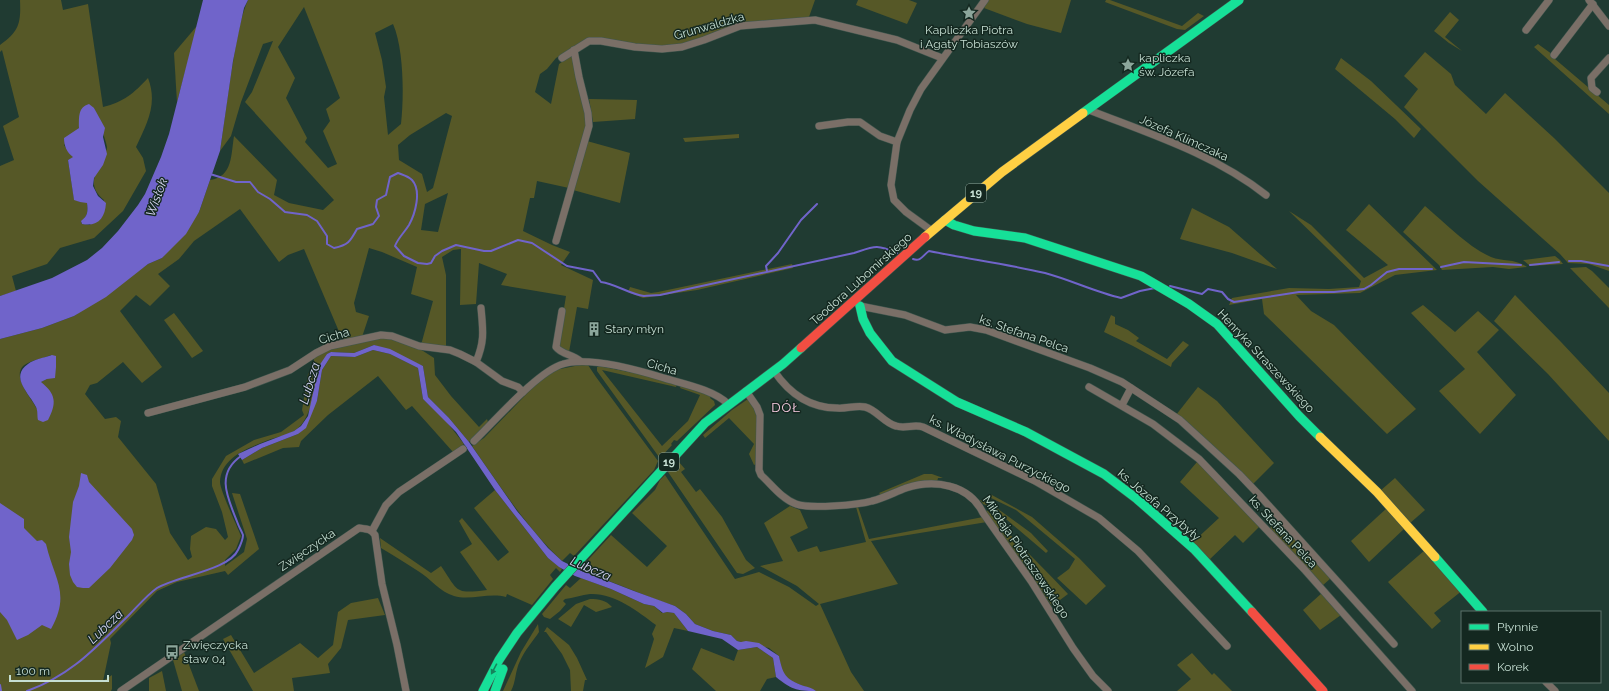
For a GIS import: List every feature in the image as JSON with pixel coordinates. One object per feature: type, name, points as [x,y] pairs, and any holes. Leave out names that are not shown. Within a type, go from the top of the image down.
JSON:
[{"type":"main road","name":"Teodora Lubomirskiego","points":[[533,614],[583,555],[705,423],[728,404],[774,371],[858,304],[932,231],[1002,172],[1239,0]]},
{"type":"main road","name":"Henryka Straszewskiego","points":[[945,220],[970,231],[1026,238],[1141,276],[1158,284],[1211,318],[1228,334],[1235,345],[1300,417],[1377,492],[1482,611]]},
{"type":"main road","name":"ks. Józefa Przybyły","points":[[858,304],[870,334],[892,362],[957,402],[1026,432],[1082,461],[1104,474],[1155,514],[1215,570],[1324,691]]},
{"type":"main road","name":"19","points":[[483,691],[499,660],[517,633],[533,614]]},
{"type":"main road","name":"19","points":[[495,691],[513,650],[533,614]]},
{"type":"street","points":[[932,231],[906,212],[894,200],[891,185],[898,142],[910,110],[921,89],[985,0]]},
{"type":"street","points":[[1526,30],[1549,0]]},
{"type":"street","points":[[1554,55],[1591,2],[1606,18],[1609,26]]},
{"type":"street","name":"Grunwaldzka","points":[[562,58],[589,41],[601,41],[642,48],[662,49],[682,47],[740,26],[815,20],[897,40],[942,58]]},
{"type":"street","points":[[556,241],[589,126],[588,113],[574,50]]},
{"type":"street","points":[[1597,92],[1592,88],[1591,78],[1609,58]]},
{"type":"street","name":"Józefa Klimczaka","points":[[1089,109],[1191,150],[1235,174],[1266,196]]},
{"type":"street","points":[[819,126],[860,122],[880,136],[898,142]]},
{"type":"street","name":"ks. Stefana Pelca","points":[[858,304],[905,314],[945,330],[970,327],[986,330],[1090,368],[1131,388],[1180,420],[1238,474],[1289,527],[1394,644]]},
{"type":"street","points":[[476,362],[481,351],[484,336],[482,308]]},
{"type":"street","points":[[562,311],[556,347],[559,351],[576,357],[580,361]]},
{"type":"street","name":"Cicha","points":[[148,413],[246,387],[290,370],[316,353],[330,346],[381,335],[392,336],[419,346],[450,350],[476,362],[502,381],[518,387],[523,392]]},
{"type":"street","name":"Cicha","points":[[474,441],[523,392],[553,368],[563,364],[580,361],[612,365],[656,376],[716,395],[728,404]]},
{"type":"street","name":"ks. Władysława Purzyckiego","points":[[774,371],[786,388],[806,401],[831,408],[864,406],[871,409],[889,424],[897,427],[917,425],[923,427],[1035,481],[1099,518],[1138,551],[1204,620],[1226,646]]},
{"type":"street","name":"ks. Stefana Pelca","points":[[1089,387],[1159,428],[1198,459],[1304,569],[1412,691]]},
{"type":"street","points":[[1122,405],[1131,388]]},
{"type":"street","name":"Mikołaja Piotraszewskiego","points":[[746,391],[757,407],[760,415],[759,470],[761,475],[788,501],[798,505],[807,506],[857,504],[872,502],[906,488],[929,484],[947,485],[959,489],[971,497],[979,506],[1031,581],[1073,648],[1093,676],[1108,691]]},
{"type":"street","points":[[406,691],[382,584],[375,535],[372,531],[386,506],[399,492],[463,449]]},
{"type":"street","name":"Zwięczycka","points":[[121,691],[351,533],[359,528],[366,528],[372,531]]},
{"type":"street","points":[[1547,683],[1555,691]]},
{"type":"green space","points":[[20,0],[61,0],[63,10],[88,4],[103,107],[123,100],[148,78],[152,96],[150,113],[136,147],[143,158],[146,171],[123,211],[94,238],[60,248],[47,264],[12,276],[16,291],[0,296],[0,166],[14,160],[3,126],[19,117],[2,50],[0,52],[0,45],[15,31],[18,26]],"holes":[[[94,108],[107,147],[94,179],[95,189],[104,200],[90,225],[82,224],[81,222],[87,213],[87,202],[80,202],[74,199],[68,160],[74,157],[64,145],[79,128],[79,118]]]},
{"type":"green space","points":[[248,0],[815,0],[809,17],[737,24],[697,40],[680,44],[664,46],[635,45],[601,40],[568,51],[556,58],[547,69],[540,74],[535,92],[551,104],[559,64],[573,54],[587,118],[587,126],[569,188],[537,181],[534,198],[530,198],[523,231],[570,252],[561,265],[593,280],[588,309],[577,307],[569,352],[559,349],[558,345],[566,296],[501,285],[507,274],[479,263],[476,304],[460,305],[461,249],[453,250],[442,257],[446,275],[446,348],[421,345],[433,301],[411,294],[417,267],[382,252],[369,248],[354,303],[356,312],[369,316],[362,337],[343,341],[304,249],[288,255],[279,262],[240,209],[194,241],[179,259],[158,274],[170,286],[150,306],[136,295],[120,311],[162,367],[142,383],[123,362],[97,383],[90,385],[85,394],[105,419],[116,417],[121,421],[118,437],[156,484],[170,533],[188,560],[192,557],[190,549],[191,536],[206,527],[216,529],[225,540],[228,537],[222,512],[212,486],[212,479],[226,456],[254,440],[281,432],[304,415],[302,410],[308,374],[315,364],[313,357],[330,349],[381,338],[391,339],[420,349],[434,358],[435,375],[451,396],[479,427],[487,419],[488,422],[469,442],[449,418],[428,397],[423,366],[374,345],[354,353],[331,352],[327,354],[309,411],[301,425],[291,433],[246,449],[231,459],[222,473],[220,482],[221,486],[241,536],[236,549],[225,560],[225,566],[244,552],[247,539],[232,493],[240,494],[259,549],[228,575],[225,571],[177,582],[157,591],[110,639],[111,643],[103,681],[112,675],[111,691],[0,691],[0,339],[42,328],[74,316],[148,264],[162,258],[199,212],[210,180],[218,178],[227,170],[230,164],[234,136],[277,180],[274,195],[289,203],[323,210],[334,200],[245,102],[252,92],[273,41],[263,44],[241,102],[231,136],[220,151],[235,50],[240,25]],"holes":[[[304,7],[340,98],[326,109],[330,121],[323,131],[337,164],[328,168],[305,142],[307,138],[286,98],[295,78],[278,47]],[[393,24],[397,34],[401,60],[403,87],[401,124],[388,135],[384,97],[386,87],[382,60],[375,33]],[[446,113],[452,116],[433,188],[427,192],[422,174],[399,160],[398,145],[410,135]],[[448,193],[438,232],[421,230],[425,204]],[[51,355],[47,379],[41,382],[37,414],[37,409],[22,384],[20,371],[23,366],[30,362]]]},
{"type":"green space","points":[[858,0],[909,0],[917,3],[907,24],[856,5]]},
{"type":"green space","points":[[988,0],[1071,0],[1061,33],[1027,24],[984,8]]},
{"type":"green space","points":[[1106,0],[1110,0],[1182,26],[1198,13],[1204,16],[1185,30],[1177,29],[1105,2]]},
{"type":"green space","points":[[1450,12],[1459,20],[1445,37],[1462,51],[1434,31]]},
{"type":"green space","points":[[196,27],[197,28],[177,102],[174,53]]},
{"type":"green space","points":[[1538,44],[1556,57],[1555,59],[1609,105],[1609,114],[1534,47]]},
{"type":"green space","points":[[1425,52],[1451,74],[1455,85],[1486,114],[1505,93],[1554,138],[1609,193],[1609,271],[1589,264],[1568,263],[1560,254],[1478,181],[1404,107],[1418,89],[1404,76]]},
{"type":"green space","points":[[1341,58],[1371,81],[1421,129],[1414,138],[1395,119],[1335,69]]},
{"type":"green space","points":[[589,99],[637,100],[635,119],[593,122]]},
{"type":"green space","points":[[739,134],[739,138],[685,142],[683,138]]},
{"type":"green space","points":[[587,141],[630,153],[620,203],[573,190]]},
{"type":"green space","points":[[1369,204],[1437,270],[1395,275],[1360,293],[1296,295],[1311,311],[1334,325],[1416,409],[1387,434],[1264,314],[1262,299],[1229,305],[1232,298],[1289,288],[1329,289],[1359,287],[1361,281],[1289,211],[1311,225],[1364,278],[1388,265],[1346,230]]},
{"type":"green space","points":[[1425,206],[1448,227],[1482,253],[1495,258],[1518,262],[1527,267],[1509,269],[1493,267],[1442,270],[1439,265],[1403,232]]},
{"type":"green space","points":[[1192,208],[1229,227],[1277,269],[1232,253],[1180,239]]},
{"type":"green space","points":[[1555,256],[1563,264],[1530,266],[1523,260]]},
{"type":"green space","points":[[792,264],[793,268],[697,290],[643,298],[628,292],[630,287],[651,293],[658,292]]},
{"type":"green space","points":[[1586,267],[1609,288],[1609,308],[1570,268]]},
{"type":"green space","points":[[1515,295],[1609,393],[1609,441],[1548,374],[1494,321]]},
{"type":"green space","points":[[1423,305],[1455,332],[1478,311],[1499,330],[1477,352],[1516,395],[1480,434],[1439,391],[1465,369],[1411,313]]},
{"type":"green space","points":[[174,313],[203,351],[192,358],[164,320]]},
{"type":"green space","points":[[1111,315],[1115,317],[1115,324],[1128,330],[1139,338],[1136,341],[1167,359],[1183,341],[1189,345],[1172,363],[1171,367],[1104,332]]},
{"type":"green space","points":[[373,350],[390,354],[418,368],[423,399],[446,421],[464,444],[453,452],[412,406],[406,410],[378,376],[328,415],[301,441],[299,447],[283,448],[244,464],[242,460],[262,448],[298,434],[317,401],[322,370],[331,356],[355,357]]},
{"type":"green space","points":[[588,365],[658,461],[654,470],[574,556],[570,553],[562,561],[525,520],[472,446],[484,438],[539,381],[555,370]]},
{"type":"green space","points":[[599,366],[654,377],[677,384],[676,387],[602,370],[662,446],[688,421],[700,395],[680,388],[681,386],[711,396],[710,398],[714,401],[715,405],[677,441],[674,440],[671,444],[672,445],[661,457],[659,457],[597,371],[597,367]]},
{"type":"green space","points":[[1198,387],[1217,401],[1274,463],[1252,485],[1176,415]]},
{"type":"green space","points":[[748,399],[758,415],[756,464],[754,465],[749,454],[754,444],[729,418],[705,438],[703,435],[732,410]]},
{"type":"green space","points":[[678,461],[685,469],[681,472],[696,492],[700,489],[722,517],[746,560],[755,568],[743,574],[737,573],[668,472]]},
{"type":"green space","points":[[1197,462],[1261,525],[1243,543],[1235,535],[1209,560],[1192,543],[1219,518],[1180,482]]},
{"type":"green space","points":[[924,474],[932,474],[943,478],[938,478],[937,482],[882,496],[879,493]]},
{"type":"green space","points":[[665,475],[735,579],[759,572],[789,587],[816,606],[819,604],[797,586],[760,566],[783,561],[764,523],[790,506],[800,510],[808,528],[790,537],[798,552],[817,546],[820,552],[866,542],[856,507],[858,507],[869,539],[983,517],[987,522],[871,541],[898,584],[820,604],[851,672],[864,691],[816,691],[793,682],[785,677],[781,669],[779,656],[769,648],[737,641],[731,635],[713,631],[695,624],[686,614],[675,606],[586,572],[591,563],[588,560],[611,535],[647,567],[667,546],[632,513],[655,490],[660,480]]},
{"type":"green space","points":[[1395,478],[1425,510],[1409,524],[1380,491]]},
{"type":"green space","points":[[495,490],[548,558],[562,569],[560,572],[556,568],[550,575],[553,579],[532,605],[507,594],[506,597],[493,595],[467,598],[454,596],[444,591],[422,574],[381,548],[380,538],[431,573],[441,566],[458,589],[468,592],[487,590],[460,552],[472,544],[459,521],[462,518],[498,561],[509,552],[474,508]]},
{"type":"green space","points":[[990,494],[1032,517],[1079,558],[1106,586],[1086,605],[1057,578],[1069,569],[1075,559],[1016,510],[989,497]]},
{"type":"green space","points":[[980,500],[987,501],[1031,533],[1048,551],[1046,553],[993,508],[983,504]]},
{"type":"green space","points":[[1387,508],[1405,528],[1369,562],[1351,541]]},
{"type":"green space","points":[[984,510],[988,511],[1068,594],[1052,606]]},
{"type":"green space","points":[[1279,519],[1331,578],[1322,586],[1269,529]]},
{"type":"green space","points":[[1425,550],[1463,590],[1434,613],[1441,621],[1432,629],[1388,582]]},
{"type":"green space","points":[[581,578],[611,589],[644,604],[654,606],[662,613],[674,613],[688,631],[674,628],[663,657],[645,668],[654,639],[652,634],[656,625],[625,604],[608,596],[587,594],[565,599],[563,601],[566,604],[560,611],[550,619],[544,617],[542,614],[566,585],[570,588]]},
{"type":"green space","points":[[1322,593],[1341,615],[1320,630],[1303,610]]},
{"type":"green space","points":[[378,598],[385,615],[348,620],[341,648],[328,664],[330,673],[292,678],[294,691],[253,691],[223,639],[231,635],[254,673],[300,643],[318,658],[333,645],[338,612],[351,603]]},
{"type":"green space","points":[[590,599],[602,600],[612,607],[596,612],[584,605],[571,627],[558,619],[576,604]]},
{"type":"green space","points":[[538,624],[539,632],[520,661],[511,691],[503,691],[521,652]]},
{"type":"green space","points":[[547,627],[569,645],[577,658],[587,680],[585,680],[583,691],[571,691],[570,670],[562,654],[546,632],[544,632]]},
{"type":"green space","points":[[757,647],[773,658],[776,677],[767,679],[760,691],[716,691],[692,669],[701,648],[734,661],[738,650]]},
{"type":"green space","points":[[184,652],[199,691],[182,691],[173,660]]},
{"type":"green space","points":[[1192,653],[1212,675],[1214,673],[1232,691],[1177,691],[1191,679],[1177,665]]},
{"type":"green space","points":[[162,671],[166,691],[149,691],[149,678]]},
{"type":"water","name":"Wisłok","points":[[203,0],[248,0],[244,8],[233,61],[220,151],[199,212],[186,234],[162,258],[148,264],[106,297],[74,316],[42,328],[0,339],[0,296],[52,278],[87,260],[102,248],[118,231],[145,194],[169,134]]},
{"type":"water","points":[[89,104],[94,108],[105,128],[103,137],[107,154],[103,165],[94,178],[93,186],[98,196],[106,203],[104,213],[100,220],[96,223],[88,225],[82,224],[81,221],[87,213],[87,203],[74,200],[68,160],[73,157],[66,149],[64,138],[79,128],[79,116],[81,110],[85,105]]},
{"type":"water","points":[[374,345],[390,349],[423,366],[428,397],[449,418],[469,442],[517,511],[548,548],[562,561],[580,570],[675,606],[686,614],[695,624],[713,631],[731,635],[737,641],[759,643],[779,656],[786,676],[793,681],[816,691],[790,687],[781,681],[776,677],[773,658],[757,647],[738,650],[722,639],[688,631],[674,613],[663,613],[654,606],[644,604],[611,589],[575,576],[559,567],[548,558],[495,490],[456,432],[423,399],[418,368],[390,354],[373,350],[355,357],[331,356],[322,370],[317,401],[306,428],[298,434],[262,448],[242,460],[238,454],[294,431],[301,426],[308,416],[319,366],[327,354],[331,352],[354,353]]},
{"type":"water","points":[[52,355],[56,356],[55,378],[47,379],[41,382],[50,391],[54,399],[54,404],[48,420],[43,422],[38,420],[37,409],[23,386],[20,374],[30,362]]},
{"type":"water","points":[[81,473],[87,475],[89,482],[132,529],[134,535],[132,540],[110,568],[89,588],[77,587],[70,575],[69,564],[71,552],[69,537],[73,502],[79,486]]},
{"type":"water","points":[[0,503],[24,519],[24,528],[37,541],[42,540],[46,544],[59,586],[60,605],[51,629],[42,625],[28,635],[17,640],[7,620],[0,612]]},
{"type":"waterway","points":[[210,174],[236,182],[250,182],[258,192],[270,199],[285,212],[307,215],[317,221],[327,236],[327,244],[334,248],[343,246],[348,242],[357,229],[373,224],[379,216],[376,207],[377,200],[386,195],[390,177],[398,173],[412,180],[417,190],[413,215],[409,225],[395,246],[404,256],[418,263],[427,264],[431,263],[435,256],[442,251],[456,245],[491,251],[518,240],[532,243],[567,266],[593,271],[601,282],[644,296],[660,295],[876,247],[884,248],[897,253]]},
{"type":"waterway","points":[[767,271],[766,266],[778,253],[801,220],[817,204]]},
{"type":"waterway","points":[[913,259],[918,260],[929,251],[1016,267],[1045,273],[1121,298],[1140,291],[1155,288]]},
{"type":"waterway","points":[[1569,261],[1581,261],[1609,266]]},
{"type":"waterway","points":[[1441,267],[1464,262],[1521,265]]},
{"type":"waterway","points":[[1530,265],[1559,262]]},
{"type":"waterway","points":[[1170,286],[1202,294],[1208,289],[1222,292],[1228,299],[1234,302],[1299,292],[1334,292],[1364,289],[1387,272],[1399,269],[1432,269]]},
{"type":"waterway","name":"Lubcza","points":[[27,691],[57,677],[82,659],[105,639],[157,588],[214,568],[233,557],[239,548],[243,535],[228,497],[226,480],[228,471],[233,463],[241,456]]},
{"type":"waterway","name":"Lubcza","points":[[0,685],[1,691]]},
{"type":"traffic: fast","points":[[1083,113],[1239,0]]},
{"type":"traffic: fast","points":[[945,220],[954,225],[974,231],[1025,238],[1141,276],[1189,304],[1217,324],[1299,416],[1320,437]]},
{"type":"traffic: fast","points":[[860,306],[863,319],[870,333],[892,361],[957,402],[1026,432],[1104,474],[1137,499],[1194,549],[1252,612]]},
{"type":"traffic: fast","points":[[483,691],[499,660],[517,633],[555,587],[705,423],[783,364],[801,348]]},
{"type":"traffic: fast","points":[[1435,557],[1482,611]]},
{"type":"traffic: fast","points":[[495,691],[503,669]]},
{"type":"traffic: slow","points":[[925,237],[1002,172],[1083,113]]},
{"type":"traffic: slow","points":[[1320,437],[1377,492],[1435,557]]},
{"type":"traffic: jam","points":[[801,348],[925,237]]},
{"type":"traffic: jam","points":[[1252,612],[1323,691]]},
{"type":"place","name":"Kapliczka Piotra i Agaty Tobiaszów","points":[[969,13]]},
{"type":"place","name":"kapliczka św. Józefa","points":[[1128,65]]},
{"type":"place","name":"Stary młyn","points":[[594,329]]},
{"type":"place","name":"Zwięczycka staw 04","points":[[172,652]]},
{"type":"district","name":"DÓŁ","points":[[786,407]]}]
